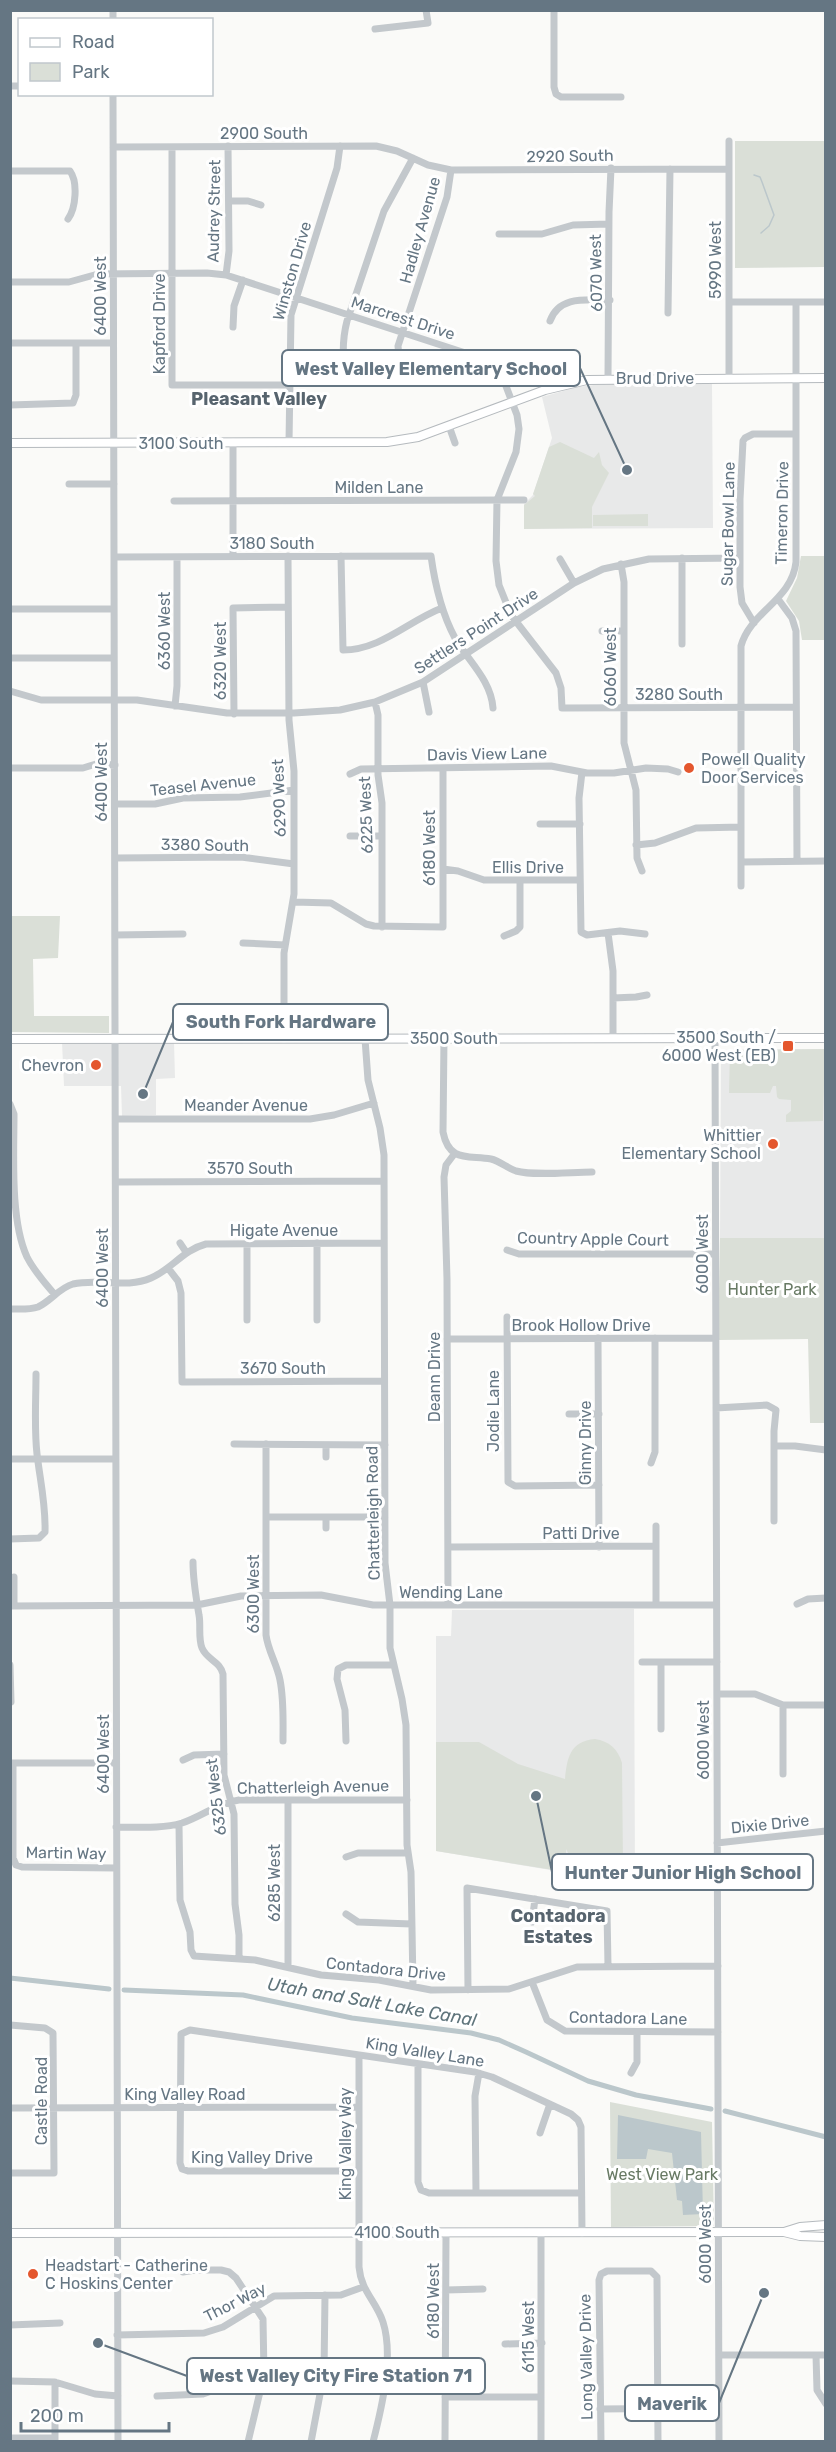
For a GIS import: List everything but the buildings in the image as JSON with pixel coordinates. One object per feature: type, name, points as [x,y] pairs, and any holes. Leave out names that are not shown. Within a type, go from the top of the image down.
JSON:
[{"type":"main road","name":"Brud Drive","points":[[352,442],[402,441],[566,384],[608,378],[825,378]]},
{"type":"main road","name":"3100 South","points":[[10,443],[352,442]]},
{"type":"main road","name":"3500 South","points":[[10,1039],[825,1038]]},
{"type":"main road","name":"4100 South","points":[[784,2232],[800,2227],[825,2225]]},
{"type":"main road","name":"4100 South","points":[[10,2233],[784,2232],[800,2236],[825,2237]]},
{"type":"street","points":[[375,29],[428,23],[426,10]]},
{"type":"street","points":[[554,10],[554,87],[556,94],[561,97],[621,97]]},
{"type":"street","name":"6400 West","points":[[113,96],[118,2442]]},
{"type":"street","name":"5990 West","points":[[729,141],[729,378]]},
{"type":"street","name":"Audrey Street","points":[[226,275],[229,201],[228,146]]},
{"type":"street","name":"Winston Drive","points":[[289,442],[289,324],[338,168],[340,146]]},
{"type":"street","name":"2900 South","points":[[113,147],[383,147],[413,158]]},
{"type":"street","name":"Kapford Drive","points":[[172,147],[172,385],[289,385]]},
{"type":"street","points":[[347,382],[344,372],[344,339],[350,315],[384,211],[413,158]]},
{"type":"street","name":"2920 South","points":[[413,158],[435,167],[451,170],[729,169]]},
{"type":"street","name":"6070 West","points":[[608,378],[611,168]]},
{"type":"street","points":[[668,313],[670,169]]},
{"type":"street","name":"Hadley Avenue","points":[[405,375],[398,351],[447,197],[451,170]]},
{"type":"street","points":[[10,171],[70,171],[74,179],[74,206],[68,219]]},
{"type":"street","points":[[229,201],[248,201],[261,205]]},
{"type":"street","points":[[499,234],[542,234],[573,225],[609,224]]},
{"type":"street","name":"Marcrest Drive","points":[[10,282],[71,282],[93,274],[226,275],[493,363],[501,373],[512,402],[518,420],[519,440],[497,500],[498,575],[503,598],[515,621],[556,673],[561,688],[562,708]]},
{"type":"street","points":[[233,327],[234,306],[243,280]]},
{"type":"street","points":[[550,321],[555,309],[569,302],[610,300]]},
{"type":"street","points":[[729,302],[825,302]]},
{"type":"street","name":"Timeron Drive","points":[[741,886],[741,646],[754,623],[791,582],[796,562],[796,302]]},
{"type":"street","points":[[10,343],[113,343]]},
{"type":"street","points":[[10,405],[73,403],[75,343]]},
{"type":"street","points":[[449,426],[455,443]]},
{"type":"street","name":"Sugar Bowl Lane","points":[[754,623],[742,603],[740,558],[743,441],[753,434],[796,434]]},
{"type":"street","points":[[233,442],[233,556]]},
{"type":"street","points":[[69,484],[114,484]]},
{"type":"street","name":"Milden Lane","points":[[174,501],[524,500]]},
{"type":"street","name":"3180 South","points":[[114,556],[430,556],[442,608]]},
{"type":"street","name":"6360 West","points":[[175,706],[177,556]]},
{"type":"street","name":"6290 West","points":[[284,1039],[285,945],[294,902],[294,790],[289,713],[288,556]]},
{"type":"street","points":[[341,556],[343,650],[353,650],[375,644],[442,608],[455,639],[487,686],[493,708]]},
{"type":"street","points":[[682,558],[682,644]]},
{"type":"street","name":"Settlers Point Drive","points":[[10,691],[41,700],[145,701],[234,714],[328,711],[375,702],[423,682],[466,656],[574,583],[596,572],[621,564],[649,559],[740,558]]},
{"type":"street","points":[[560,559],[574,583]]},
{"type":"street","name":"6060 West","points":[[621,564],[624,582],[625,748],[636,795],[637,861],[642,872]]},
{"type":"street","points":[[778,599],[792,618],[796,631],[797,861]]},
{"type":"street","name":"6320 West","points":[[234,714],[233,608],[288,608]]},
{"type":"street","points":[[10,609],[114,609]]},
{"type":"street","points":[[602,631],[624,631]]},
{"type":"street","points":[[10,658],[114,658]]},
{"type":"street","points":[[423,682],[429,712]]},
{"type":"street","name":"6225 West","points":[[375,702],[378,715],[378,769],[382,803],[382,927]]},
{"type":"street","name":"3280 South","points":[[562,708],[796,707]]},
{"type":"street","points":[[10,768],[83,768],[96,764],[115,765]]},
{"type":"street","name":"Davis View Lane","points":[[350,774],[359,770],[378,769],[551,766],[582,772],[663,768],[678,772]]},
{"type":"street","name":"6180 West","points":[[382,927],[443,927],[443,769]]},
{"type":"street","points":[[582,772],[581,932],[590,935],[632,931],[645,934]]},
{"type":"street","name":"Teasel Avenue","points":[[115,804],[155,804],[192,797],[240,797],[294,790]]},
{"type":"street","points":[[540,824],[580,824]]},
{"type":"street","points":[[636,844],[655,843],[696,828],[741,827]]},
{"type":"street","points":[[350,836],[382,836]]},
{"type":"street","name":"3380 South","points":[[115,858],[241,857],[294,864]]},
{"type":"street","points":[[741,862],[825,861]]},
{"type":"street","name":"Ellis Drive","points":[[443,869],[458,871],[484,880],[580,880]]},
{"type":"street","points":[[504,936],[520,927],[520,880]]},
{"type":"street","points":[[294,902],[331,903],[366,924],[382,927]]},
{"type":"street","points":[[608,933],[613,967],[613,1038]]},
{"type":"street","points":[[115,935],[183,934]]},
{"type":"street","points":[[243,943],[285,945]]},
{"type":"street","points":[[613,998],[634,998],[647,994]]},
{"type":"street","name":"Chatterleigh Road","points":[[365,1038],[367,1071],[382,1136],[385,1568],[390,1605],[390,1643],[405,1718],[413,1986]]},
{"type":"street","points":[[444,1038],[443,1132],[447,1143],[455,1153],[466,1158],[491,1159],[519,1171],[592,1172]]},
{"type":"street","name":"6000 West","points":[[715,1038],[719,2442]]},
{"type":"street","name":"Meander Avenue","points":[[116,1119],[310,1119],[374,1103]]},
{"type":"street","points":[[10,1104],[14,1114],[12,1155],[15,1202],[22,1241],[26,1256],[55,1295]]},
{"type":"street","name":"Deann Drive","points":[[448,1605],[444,1177],[446,1166],[455,1153]]},
{"type":"street","name":"3570 South","points":[[116,1182],[384,1181]]},
{"type":"street","points":[[180,1243],[186,1252]]},
{"type":"street","points":[[247,1243],[247,1320]]},
{"type":"street","points":[[317,1243],[317,1320]]},
{"type":"street","name":"Higate Avenue","points":[[10,1309],[36,1307],[66,1287],[77,1284],[147,1280],[168,1268],[186,1252],[210,1244],[384,1243]]},
{"type":"street","name":"Country Apple Court","points":[[507,1250],[519,1254],[715,1254]]},
{"type":"street","name":"3670 South","points":[[168,1268],[178,1281],[182,1293],[182,1382],[384,1381]]},
{"type":"street","name":"Jodie Lane","points":[[507,1317],[507,1478],[509,1483],[515,1486],[599,1485]]},
{"type":"street","name":"Ginny Drive","points":[[598,1338],[599,1546]]},
{"type":"street","points":[[651,1463],[655,1449],[655,1338]]},
{"type":"street","name":"Brook Hollow Drive","points":[[447,1339],[716,1338]]},
{"type":"street","points":[[10,1539],[39,1538],[45,1534],[45,1502],[39,1482],[36,1374]]},
{"type":"street","points":[[716,1408],[750,1405],[774,1408],[774,1521]]},
{"type":"street","points":[[569,1414],[598,1414]]},
{"type":"street","points":[[234,1444],[384,1445]]},
{"type":"street","name":"6300 West","points":[[266,1444],[268,1645],[282,1689],[283,1741]]},
{"type":"street","points":[[326,1445],[326,1457]]},
{"type":"street","points":[[774,1446],[825,1450]]},
{"type":"street","points":[[10,1459],[116,1459]]},
{"type":"street","points":[[266,1517],[385,1517]]},
{"type":"street","points":[[326,1517],[326,1528]]},
{"type":"street","points":[[656,1526],[656,1605]]},
{"type":"street","name":"Patti Drive","points":[[448,1547],[656,1546]]},
{"type":"street","name":"6325 West","points":[[193,1562],[202,1647],[206,1654],[219,1664],[223,1674],[224,1778],[234,1819],[235,1908],[239,1935],[239,1958]]},
{"type":"street","points":[[12,1606],[14,1577]]},
{"type":"street","name":"Wending Lane","points":[[12,1606],[197,1605],[236,1597],[321,1595],[361,1604],[390,1605],[716,1605]]},
{"type":"street","points":[[796,1604],[808,1599],[825,1598]]},
{"type":"street","points":[[642,1662],[717,1662]]},
{"type":"street","points":[[661,1662],[662,1730]]},
{"type":"street","points":[[11,1665],[11,1702]]},
{"type":"street","points":[[346,1742],[345,1710],[336,1676],[338,1669],[344,1665],[393,1665]]},
{"type":"street","points":[[717,1694],[755,1694],[783,1705],[825,1705]]},
{"type":"street","points":[[783,1705],[783,1774]]},
{"type":"street","points":[[183,1760],[194,1755],[224,1754]]},
{"type":"street","points":[[12,1763],[116,1763]]},
{"type":"street","name":"Martin Way","points":[[12,1763],[13,1858],[16,1865],[22,1867],[116,1868]]},
{"type":"street","name":"6285 West","points":[[288,1800],[288,1967]]},
{"type":"street","name":"Chatterleigh Avenue","points":[[116,1827],[165,1827],[179,1824],[213,1806],[231,1801],[407,1800]]},
{"type":"street","name":"Contadora Drive","points":[[179,1824],[180,1900],[194,1956],[239,1958],[321,1976],[379,1980],[431,1990],[509,1989],[571,1968],[718,1966]]},
{"type":"street","name":"Dixie Drive","points":[[717,1843],[825,1831]]},
{"type":"street","points":[[346,1857],[358,1853],[408,1853]]},
{"type":"street","points":[[468,1990],[467,1888],[608,1911],[608,1966]]},
{"type":"street","points":[[531,1922],[535,1899]]},
{"type":"street","points":[[346,1914],[358,1922],[411,1924]]},
{"type":"street","name":"Contadora Lane","points":[[531,1982],[542,2012],[551,2024],[560,2030],[575,2033],[718,2032]]},
{"type":"street","name":"Castle Road","points":[[10,2025],[52,2031],[54,2037],[54,2173],[10,2173]]},
{"type":"street","name":"King Valley Lane","points":[[180,2108],[180,2040],[183,2032],[190,2030],[479,2073],[550,2104],[573,2116],[580,2124],[582,2233]]},
{"type":"street","points":[[631,2073],[637,2062],[637,2033]]},
{"type":"street","name":"King Valley Way","points":[[359,2055],[359,2267],[363,2287],[382,2319],[386,2339],[384,2386],[373,2442]]},
{"type":"street","points":[[418,2064],[419,2188],[429,2193],[581,2193]]},
{"type":"street","points":[[476,2193],[475,2096],[479,2073]]},
{"type":"street","points":[[540,2133],[550,2104]]},
{"type":"street","name":"King Valley Road","points":[[10,2108],[359,2107]]},
{"type":"street","name":"King Valley Drive","points":[[180,2108],[180,2163],[182,2169],[186,2171],[359,2170]]},
{"type":"street","name":"6180 West","points":[[446,2233],[446,2442]]},
{"type":"street","name":"6115 West","points":[[541,2233],[541,2442]]},
{"type":"street","points":[[183,2272],[195,2270],[229,2272],[236,2278],[264,2323],[263,2380],[248,2442]]},
{"type":"street","name":"Long Valley Drive","points":[[601,2442],[599,2280],[601,2274],[607,2271],[649,2271],[656,2274],[658,2279],[658,2409]]},
{"type":"street","name":"Thor Way","points":[[117,2335],[204,2333],[223,2327],[255,2306],[278,2295],[345,2294],[363,2287]]},
{"type":"street","points":[[446,2290],[483,2289]]},
{"type":"street","points":[[311,2442],[324,2373],[325,2295]]},
{"type":"street","points":[[10,2325],[60,2323]]},
{"type":"street","points":[[505,2344],[542,2343]]},
{"type":"street","points":[[719,2355],[825,2355]]},
{"type":"street","points":[[816,2355],[817,2390],[825,2404]]},
{"type":"street","points":[[156,2396],[203,2394],[246,2379],[263,2380]]},
{"type":"street","points":[[10,2381],[55,2382],[95,2394],[118,2396]]},
{"type":"street","points":[[10,2438],[55,2440],[55,2382]]},
{"type":"street","points":[[445,2397],[541,2397]]},
{"type":"street","points":[[600,2409],[719,2408]]},
{"type":"street","points":[[658,2409],[658,2442]]},
{"type":"shaded area","points":[[602,384],[712,384],[713,528],[524,529],[524,504],[533,495],[552,438],[542,397],[577,387]]},
{"type":"shaded area","points":[[62,1042],[174,1042],[175,1078],[156,1079],[156,1115],[122,1116],[121,1086],[64,1086]]},
{"type":"shaded area","name":"Whittier Elementary School","points":[[825,1049],[825,1238],[720,1238],[721,1050]]},
{"type":"shaded area","points":[[634,1609],[635,1884],[436,1851],[436,1636],[451,1636],[452,1610]]},
{"type":"shaded area","points":[[618,2115],[701,2132],[703,2214],[683,2215],[682,2201],[677,2200],[672,2153],[648,2149],[646,2159],[617,2159]]},
{"type":"green space","points":[[735,141],[825,141],[825,267],[735,268]]},
{"type":"green space","points":[[560,442],[594,458],[599,452],[602,465],[609,473],[592,507],[592,528],[524,529],[524,505],[535,496],[533,494],[549,447]]},
{"type":"green space","points":[[648,514],[648,526],[593,526],[593,515]]},
{"type":"green space","points":[[801,556],[825,556],[825,640],[802,640],[799,621],[786,601],[797,578]]},
{"type":"green space","points":[[11,916],[60,916],[58,958],[33,959],[34,1016],[109,1016],[109,1033],[11,1032]]},
{"type":"green space","points":[[825,1049],[823,1121],[786,1122],[786,1115],[791,1111],[791,1100],[779,1099],[776,1086],[773,1086],[770,1093],[729,1093],[730,1050]]},
{"type":"green space","name":"Hunter Park","points":[[720,1238],[825,1238],[825,1423],[810,1423],[808,1339],[718,1340]]},
{"type":"green space","points":[[595,1739],[612,1746],[622,1763],[623,1865],[617,1865],[617,1859],[603,1868],[589,1869],[576,1862],[566,1849],[566,1872],[436,1851],[436,1742],[479,1742],[518,1764],[565,1779],[571,1752],[580,1743]]},
{"type":"green space","name":"West View Park","points":[[610,2102],[712,2122],[714,2226],[611,2227]]},
{"type":"waterway","points":[[754,175],[760,177],[774,215],[769,226],[761,233]]},
{"type":"waterway","name":"Utah and Salt Lake Canal","points":[[10,1978],[109,1989]]},
{"type":"waterway","name":"Utah and Salt Lake Canal","points":[[124,1990],[243,1995],[352,2018],[471,2033],[499,2040],[588,2081],[636,2095],[711,2109]]},
{"type":"waterway","name":"Utah and Salt Lake Canal","points":[[725,2111],[826,2137]]},
{"type":"place","name":"West Valley Elementary School","points":[[627,470]]},
{"type":"place","name":"Powell Quality Door Services","points":[[689,768]]},
{"type":"place","name":"3500 South / 6000 West (EB)","points":[[788,1046]]},
{"type":"place","name":"Chevron","points":[[96,1065]]},
{"type":"place","name":"South Fork Hardware","points":[[143,1094]]},
{"type":"place","name":"Whittier Elementary School","points":[[773,1144]]},
{"type":"place","name":"Hunter Junior High School","points":[[536,1796]]},
{"type":"place","name":"Headstart - Catherine C Hoskins Center","points":[[33,2274]]},
{"type":"place","name":"Maverik","points":[[764,2293]]},
{"type":"place","name":"West Valley City Fire Station 71","points":[[98,2343]]},
{"type":"district","name":"Pleasant Valley","points":[[259,399]]},
{"type":"district","name":"Contadora Estates","points":[[558,1926]]}]
